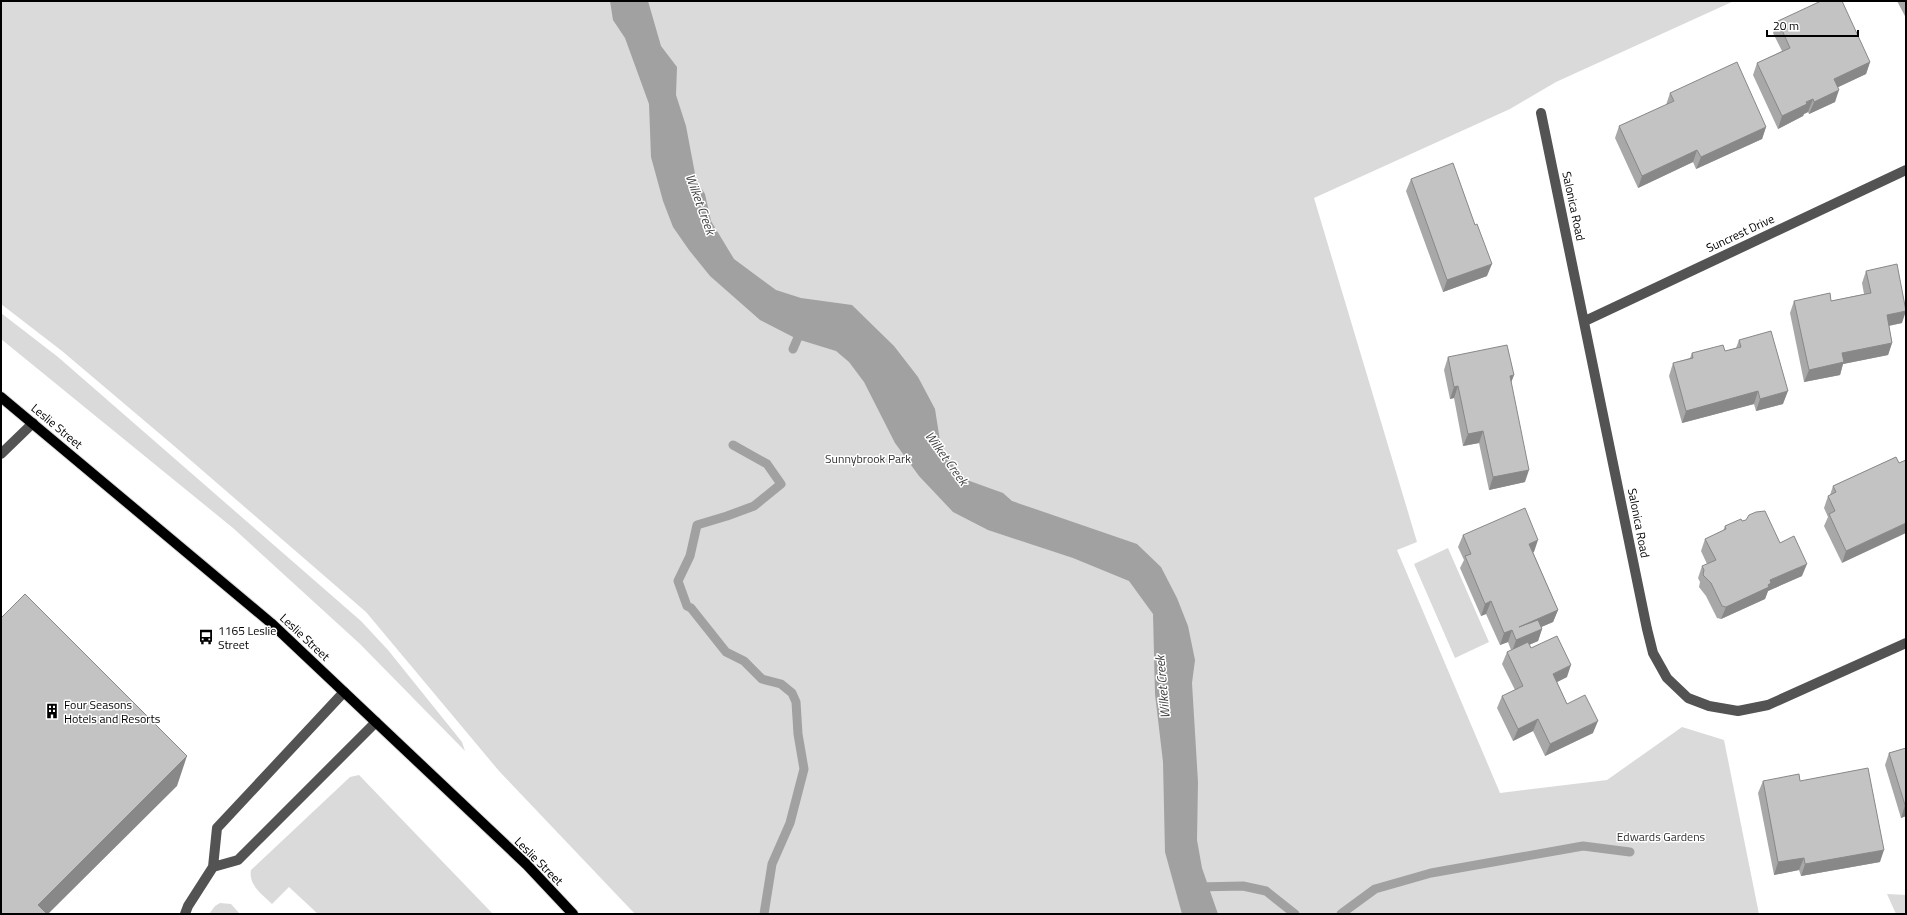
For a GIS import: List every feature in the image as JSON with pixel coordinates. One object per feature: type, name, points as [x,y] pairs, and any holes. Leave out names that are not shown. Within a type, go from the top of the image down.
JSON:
[{"type":"main road","name":"Leslie Street","points":[[1,397],[271,623],[527,866],[573,914]]},
{"type":"street","name":"Salonica Road","points":[[1541,113],[1585,321],[1647,629],[1653,653],[1667,678],[1688,698],[1709,706],[1738,710],[1768,705],[1906,643]]},
{"type":"street","name":"Suncrest Drive","points":[[1585,321],[1906,170]]},
{"type":"street","points":[[1,454],[33,423]]},
{"type":"street","points":[[185,914],[188,906],[213,867],[217,828],[344,692]]},
{"type":"street","points":[[213,867],[238,860],[376,722]]},
{"type":"green space","name":"Sunnybrook Park","points":[[1,1],[1734,1],[1556,82],[1510,109],[1314,198],[1417,542],[1397,550],[1500,793],[1607,780],[1682,727],[1724,740],[1759,914],[635,914],[499,771],[366,612],[62,351],[1,304]]},
{"type":"green space","points":[[1,313],[58,357],[361,621],[388,650],[462,742],[465,751],[360,644],[233,528],[1,339]]},
{"type":"green space","points":[[1448,548],[1489,642],[1455,658],[1414,564]]},
{"type":"green space","points":[[359,775],[493,914],[318,914],[289,887],[272,904],[260,893],[252,880],[251,870],[350,777]]},
{"type":"green space","points":[[1887,894],[1906,895],[1906,914],[1896,914]]},
{"type":"green space","points":[[220,903],[231,904],[240,914],[209,914],[215,906]]},
{"type":"water","name":"Wilket Creek","points":[[610,1],[648,1],[661,46],[677,67],[676,95],[686,126],[696,179],[705,194],[711,221],[734,259],[776,290],[801,298],[852,305],[894,346],[918,377],[935,409],[940,441],[952,464],[967,480],[1003,493],[1012,501],[1137,544],[1161,567],[1177,598],[1188,626],[1195,660],[1192,683],[1198,782],[1197,840],[1202,868],[1218,914],[1182,914],[1165,852],[1163,762],[1155,694],[1153,614],[1129,581],[1073,558],[988,530],[953,512],[919,476],[895,443],[864,382],[849,362],[836,351],[797,339],[760,320],[710,276],[673,227],[663,201],[651,157],[649,104],[625,38],[613,20]]},
{"type":"building","points":[[1821,1],[1842,1],[1870,62],[1834,79],[1839,90],[1814,102],[1813,99],[1806,102],[1807,104],[1782,116],[1757,63],[1790,48],[1778,21]]},
{"type":"building","points":[[1737,62],[1766,127],[1701,157],[1697,150],[1642,176],[1619,126],[1674,101],[1670,93]]},
{"type":"building","points":[[1453,163],[1475,225],[1477,224],[1492,264],[1447,280],[1411,179]]},
{"type":"building","points":[[1897,264],[1906,311],[1887,315],[1892,343],[1842,353],[1844,362],[1809,370],[1794,301],[1830,293],[1831,301],[1871,293],[1866,271]]},
{"type":"building","points":[[1771,331],[1788,391],[1760,399],[1758,391],[1686,411],[1673,363],[1693,358],[1692,353],[1723,345],[1725,351],[1741,347],[1739,340]]},
{"type":"building","points":[[1507,345],[1514,375],[1510,376],[1529,470],[1493,477],[1483,431],[1468,434],[1458,386],[1454,387],[1448,357]]},
{"type":"building","points":[[1896,457],[1899,463],[1906,460],[1906,523],[1846,551],[1829,514],[1835,511],[1828,496],[1836,492],[1833,486]]},
{"type":"building","points":[[1525,508],[1538,540],[1529,544],[1558,610],[1519,627],[1538,620],[1542,629],[1516,640],[1512,630],[1504,633],[1491,601],[1485,604],[1465,556],[1471,554],[1463,535]]},
{"type":"building","points":[[1765,511],[1780,543],[1794,536],[1807,564],[1770,580],[1771,583],[1768,585],[1769,587],[1726,607],[1722,606],[1711,583],[1703,575],[1704,570],[1702,566],[1716,560],[1705,539],[1726,529],[1725,526],[1741,519],[1742,521],[1746,520],[1749,515],[1756,512]]},
{"type":"building","name":"Four Seasons Hotels and Resorts","points":[[25,594],[187,756],[38,905],[47,914],[1,914],[1,618]]},
{"type":"building","points":[[1557,636],[1571,665],[1553,674],[1567,704],[1585,695],[1598,721],[1550,744],[1538,719],[1518,729],[1502,696],[1523,686],[1507,652],[1528,642],[1531,648]]},
{"type":"building","points":[[1906,748],[1906,805],[1905,805],[1889,753]]},
{"type":"building","points":[[1868,768],[1884,850],[1805,864],[1804,858],[1778,862],[1763,781],[1799,774],[1800,781]]},
{"type":"waterway","points":[[793,349],[802,328]]},
{"type":"waterway","points":[[733,445],[767,464],[781,484],[754,506],[697,525],[690,556],[678,581],[687,606],[691,608],[726,652],[744,661],[762,679],[781,684],[792,693],[796,702],[798,734],[804,769],[790,823],[772,864],[764,914]]},
{"type":"waterway","points":[[1341,914],[1375,889],[1431,873],[1583,846],[1630,852]]},
{"type":"waterway","points":[[1197,887],[1243,886],[1266,891],[1295,914]]},
{"type":"place","name":"1165 Leslie Street","points":[[206,637]]},
{"type":"place","name":"Four Seasons Hotels and Resorts","points":[[52,711]]},
{"type":"park label","name":"Edwards Gardens","points":[[1661,836]]}]
